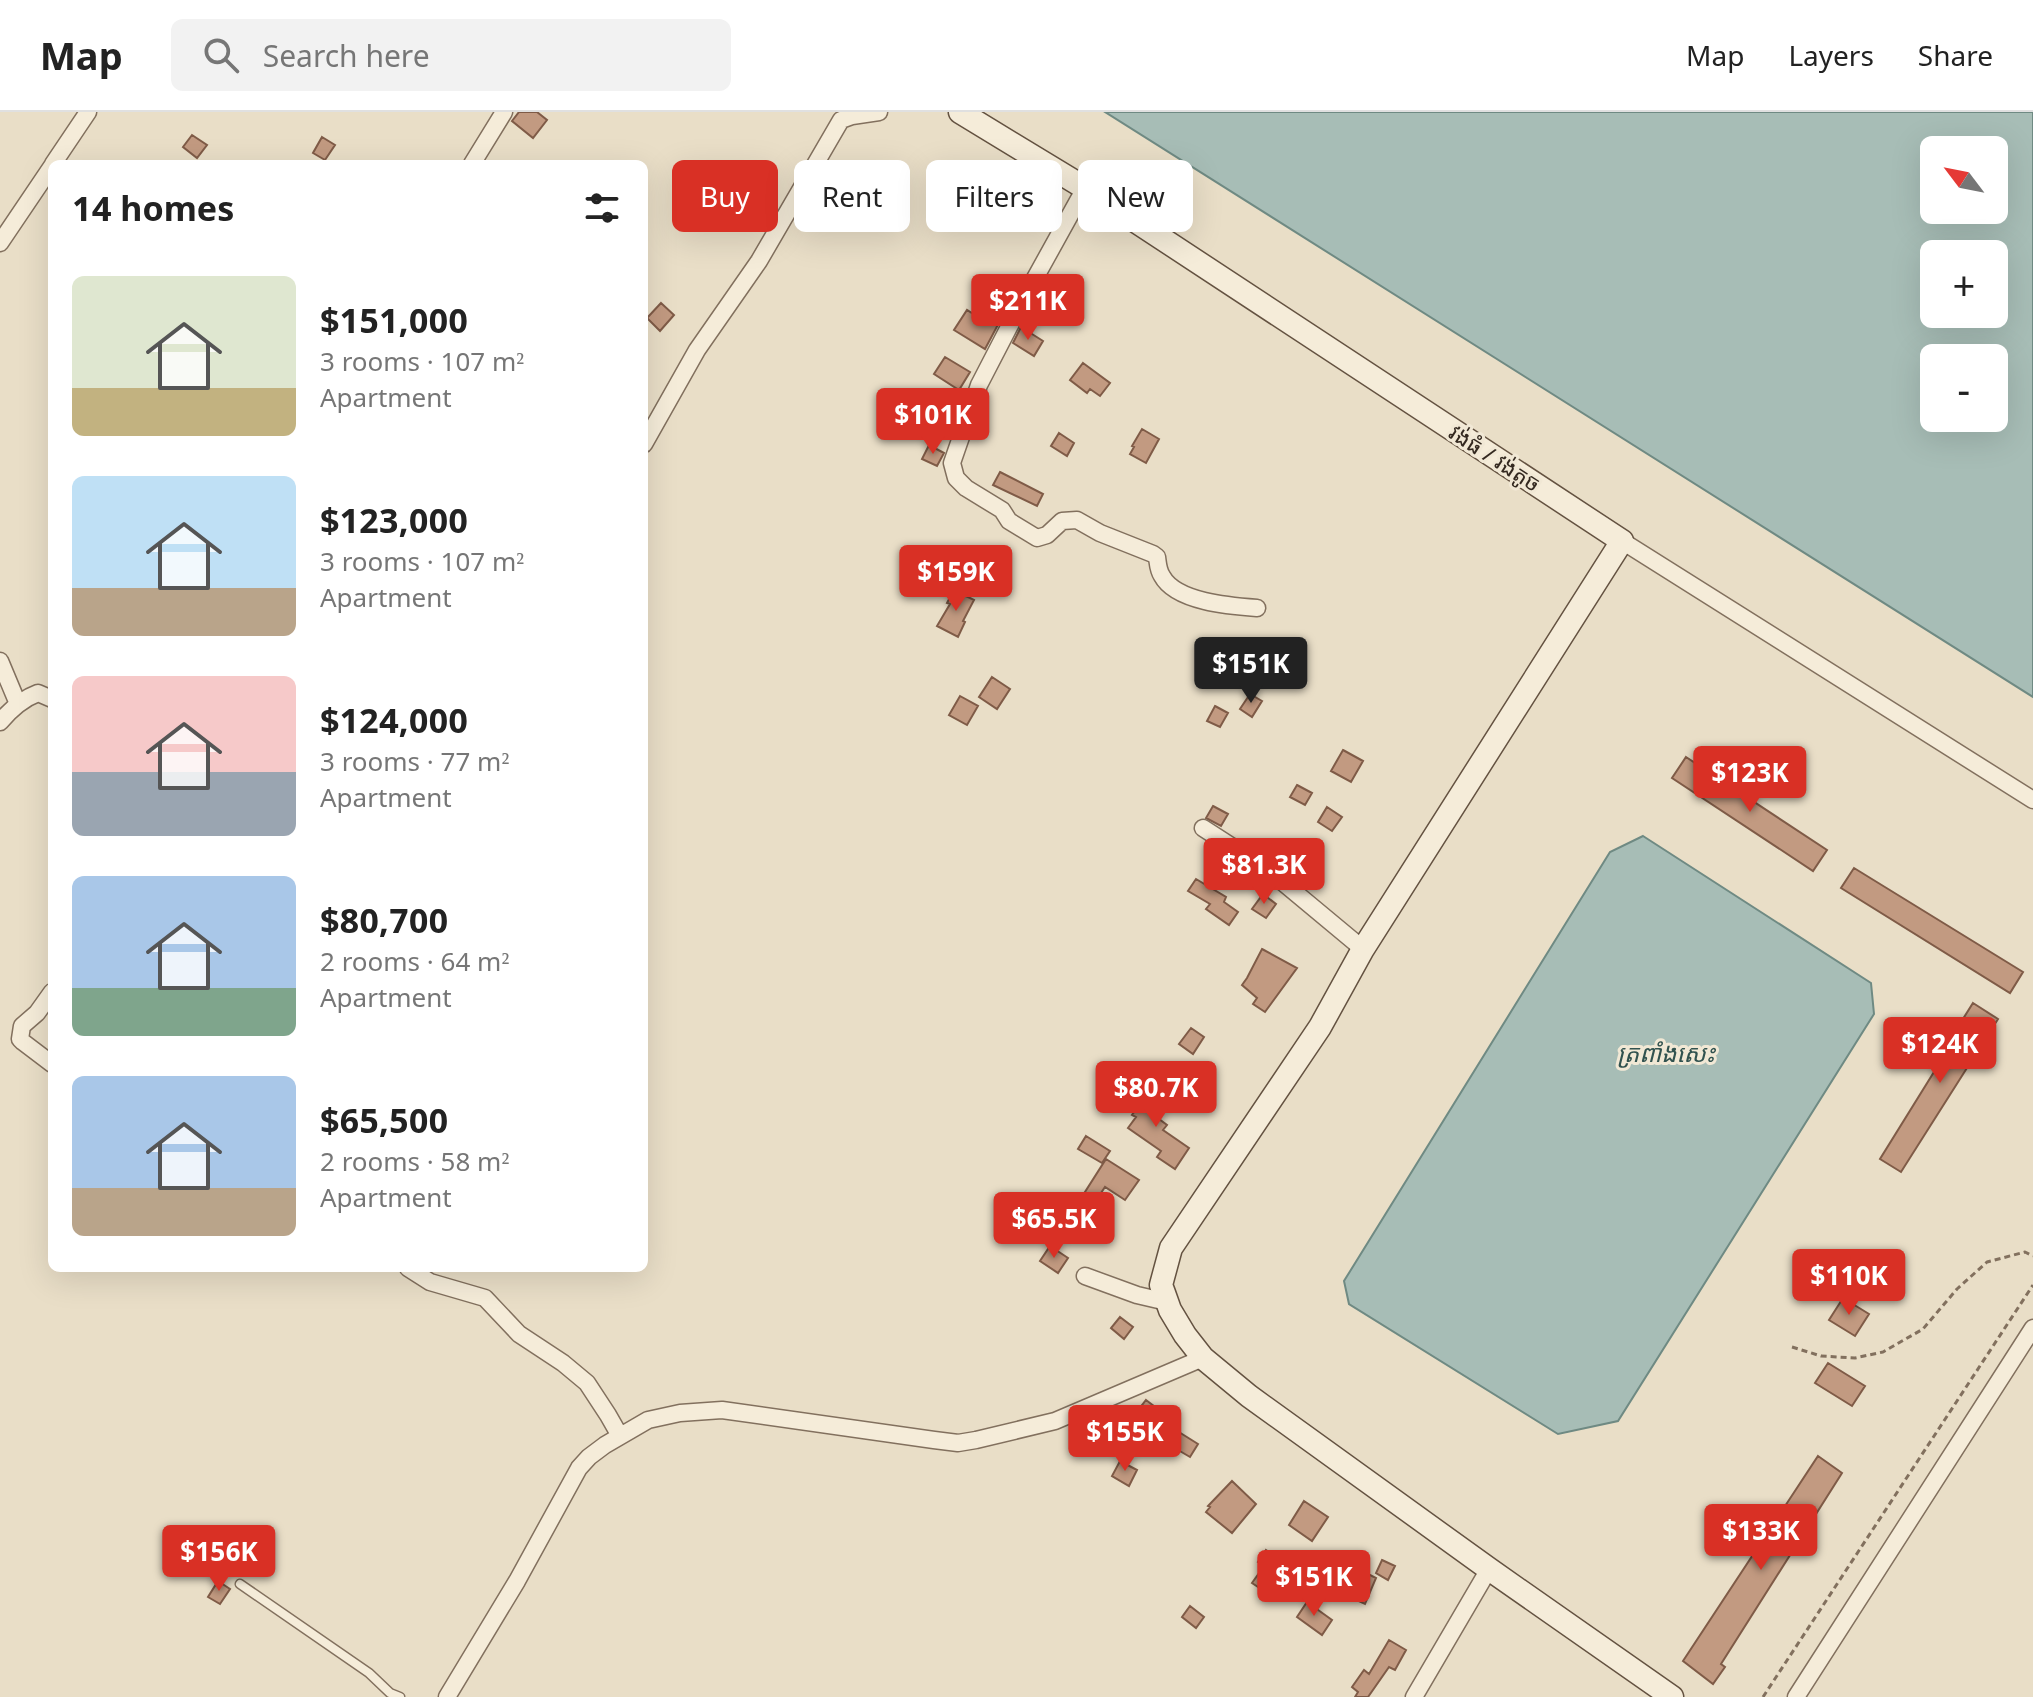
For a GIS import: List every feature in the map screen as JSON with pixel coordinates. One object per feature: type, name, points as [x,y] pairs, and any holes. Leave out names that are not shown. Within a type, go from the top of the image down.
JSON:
[{"type":"main road","name":"វង់ធំ / វង់តូច","points":[[960,112],[1078,184]]},
{"type":"main road","name":"វង់ធំ / វង់តូច","points":[[1152,232],[1622,541]]},
{"type":"main road","points":[[1622,541],[1363,949],[1320,1027],[1171,1248],[1161,1285],[1185,1335],[1203,1358],[1249,1396],[1672,1697]]},
{"type":"street","points":[[55,160],[88,112]]},
{"type":"street","points":[[474,160],[504,112]]},
{"type":"street","points":[[648,437],[697,350],[759,261],[841,120],[879,112]]},
{"type":"street","points":[[0,243],[48,171]]},
{"type":"street","points":[[1078,201],[979,385],[952,463],[956,478],[966,488],[1002,510],[1009,521],[1037,538],[1047,535],[1062,521],[1077,520],[1100,533],[1153,554],[1167,583],[1189,597],[1257,608]]},
{"type":"street","name":"វង់ធំ / វង់តូច","points":[[1622,541],[2033,800]]},
{"type":"street","points":[[0,661],[18,704]]},
{"type":"street","points":[[0,722],[18,704],[38,693],[48,697]]},
{"type":"street","points":[[1203,828],[1268,870],[1363,949]]},
{"type":"street","points":[[48,998],[22,1026],[20,1039],[48,1061]]},
{"type":"street","points":[[414,1272],[430,1282],[485,1298],[519,1334],[587,1383],[620,1436]]},
{"type":"street","points":[[1085,1276],[1167,1302]]},
{"type":"street","points":[[1796,1697],[2033,1328]]},
{"type":"street","points":[[447,1697],[524,1569],[579,1468],[605,1445],[648,1420],[680,1413],[722,1410],[958,1443],[1055,1421],[1203,1358]]},
{"type":"street","points":[[1414,1697],[1489,1569]]},
{"type":"lane","points":[[240,1584],[369,1673],[390,1693],[400,1697]]},
{"type":"path","points":[[1792,1347],[1821,1356],[1855,1358],[1883,1352],[1923,1329],[1957,1289],[1987,1262],[2025,1252],[2033,1256]]},
{"type":"path","points":[[1763,1697],[2033,1285]]},
{"type":"water","points":[[1105,112],[2033,112],[2033,697],[1193,167],[1193,160],[1181,160]]},
{"type":"water","name":"ត្រពាំងសេះ","points":[[1643,836],[1871,983],[1874,1014],[1618,1421],[1558,1434],[1349,1304],[1344,1281],[1610,852]]},
{"type":"building","points":[[519,112],[537,112],[547,120],[533,138],[512,121]]},
{"type":"building","points":[[192,135],[207,145],[197,158],[183,147]]},
{"type":"building","points":[[322,137],[335,145],[325,160],[313,153]]},
{"type":"building","points":[[661,303],[674,315],[660,331],[648,317]]},
{"type":"building","points":[[984,309],[1001,319],[985,349],[954,330],[967,310],[978,317]]},
{"type":"building","points":[[1021,327],[1043,341],[1034,356],[1013,343]]},
{"type":"building","points":[[945,357],[970,372],[959,390],[934,374]]},
{"type":"building","points":[[1083,363],[1110,383],[1100,396],[1090,389],[1087,393],[1070,380]]},
{"type":"building","points":[[1142,429],[1159,439],[1146,463],[1130,454]]},
{"type":"building","points":[[1059,433],[1074,443],[1067,456],[1051,446]]},
{"type":"building","points":[[929,445],[944,453],[937,466],[922,459]]},
{"type":"building","points":[[1000,472],[1043,494],[1037,506],[993,485]]},
{"type":"building","points":[[954,590],[974,600],[958,637],[937,626]]},
{"type":"building","points":[[992,677],[1010,689],[997,709],[979,697]]},
{"type":"building","points":[[1250,694],[1262,701],[1252,717],[1240,709]]},
{"type":"building","points":[[960,696],[978,706],[967,725],[949,715]]},
{"type":"building","points":[[1215,706],[1228,713],[1220,727],[1207,721]]},
{"type":"building","points":[[1343,750],[1363,761],[1351,782],[1331,771]]},
{"type":"building","points":[[1686,757],[1827,850],[1813,871],[1672,778]]},
{"type":"building","points":[[1297,785],[1312,793],[1305,805],[1290,797]]},
{"type":"building","points":[[1213,806],[1228,814],[1221,826],[1206,818]]},
{"type":"building","points":[[1327,807],[1342,817],[1332,831],[1318,822]]},
{"type":"building","points":[[1854,868],[2023,972],[2010,993],[1841,888]]},
{"type":"building","points":[[1196,879],[1226,897],[1224,902],[1238,912],[1229,925],[1206,909],[1210,904],[1188,891]]},
{"type":"building","points":[[1263,894],[1276,904],[1266,918],[1252,909]]},
{"type":"building","points":[[1262,949],[1297,968],[1265,1012],[1253,1004],[1257,998],[1242,985]]},
{"type":"building","points":[[1973,1003],[1998,1019],[1901,1172],[1880,1159]]},
{"type":"building","points":[[1191,1028],[1204,1037],[1193,1054],[1179,1044]]},
{"type":"building","points":[[1148,1084],[1159,1092],[1157,1094],[1161,1098],[1151,1113],[1167,1125],[1163,1130],[1189,1148],[1175,1169],[1157,1157],[1161,1151],[1128,1128],[1136,1117],[1132,1115],[1142,1101],[1138,1098]]},
{"type":"building","points":[[1086,1136],[1110,1151],[1102,1163],[1078,1149]]},
{"type":"building","points":[[1106,1159],[1139,1180],[1125,1200],[1105,1187],[1097,1199],[1085,1192]]},
{"type":"building","points":[[1050,1246],[1068,1258],[1058,1273],[1040,1261]]},
{"type":"building","points":[[1843,1298],[1869,1314],[1855,1336],[1829,1320]]},
{"type":"building","points":[[1120,1317],[1133,1327],[1124,1339],[1111,1328]]},
{"type":"building","points":[[1828,1363],[1865,1386],[1852,1406],[1815,1383]]},
{"type":"building","points":[[1146,1400],[1167,1416],[1163,1422],[1198,1444],[1190,1457],[1173,1447],[1169,1453],[1154,1444],[1158,1438],[1138,1423],[1141,1418],[1136,1413]]},
{"type":"building","points":[[1818,1456],[1842,1473],[1721,1664],[1725,1667],[1713,1684],[1683,1661]]},
{"type":"building","points":[[1120,1461],[1137,1470],[1129,1486],[1112,1476]]},
{"type":"building","points":[[1232,1481],[1256,1504],[1232,1533],[1206,1512]]},
{"type":"building","points":[[1304,1501],[1328,1517],[1312,1541],[1289,1525]]},
{"type":"building","points":[[1266,1550],[1286,1563],[1264,1591],[1252,1583],[1264,1566],[1258,1562]]},
{"type":"building","points":[[1382,1560],[1395,1566],[1388,1580],[1376,1573]]},
{"type":"building","points":[[1362,1571],[1376,1578],[1365,1604],[1350,1597]]},
{"type":"building","points":[[218,1581],[230,1589],[220,1604],[208,1597]]},
{"type":"building","points":[[1307,1602],[1332,1620],[1322,1635],[1297,1617]]},
{"type":"building","points":[[1190,1606],[1204,1617],[1196,1628],[1182,1617]]},
{"type":"building","points":[[1389,1640],[1406,1650],[1395,1670],[1389,1667],[1368,1697],[1355,1697],[1358,1692],[1352,1687],[1364,1670],[1369,1674]]}]
